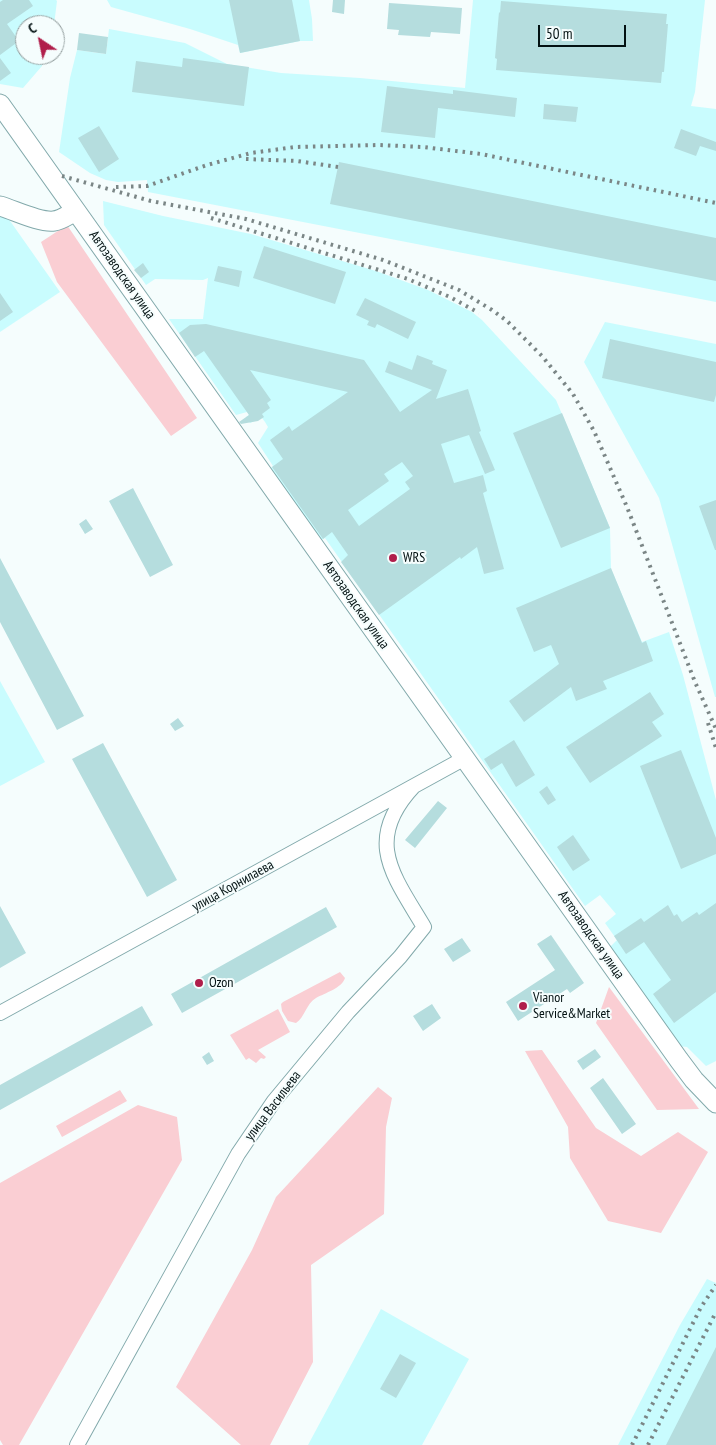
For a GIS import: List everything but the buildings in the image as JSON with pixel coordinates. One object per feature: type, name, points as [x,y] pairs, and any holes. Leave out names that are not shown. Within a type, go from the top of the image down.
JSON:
[{"type":"street","name":"Автозаводская улица","points":[[0,104],[679,1060],[694,1080],[716,1103]]},
{"type":"street","points":[[0,206],[53,221],[63,218],[76,210]]},
{"type":"street","name":"улица Корнилаева","points":[[0,1013],[465,758]]},
{"type":"street","name":"улица Васильева","points":[[77,1445],[238,1154],[274,1101],[348,1012],[400,957],[424,927],[391,871],[387,852],[387,833],[392,816],[402,799],[414,786]]},
{"type":"shaded area","points":[[0,0],[56,0],[55,15],[15,15],[15,65],[42,65],[23,88],[0,84]]},
{"type":"shaded area","points":[[107,0],[309,0],[313,41],[300,41],[240,53],[238,45],[190,29],[111,7]]},
{"type":"shaded area","points":[[473,0],[705,0],[695,92],[691,106],[716,109],[716,302],[148,192],[147,180],[118,182],[106,180],[90,173],[59,152],[70,78],[77,50],[106,54],[109,29],[185,43],[227,64],[281,73],[465,88]]},
{"type":"shaded area","points":[[103,201],[163,216],[251,234],[376,271],[428,290],[472,312],[482,320],[556,400],[610,528],[611,569],[642,642],[669,632],[683,675],[716,800],[716,1061],[706,1066],[687,1047],[678,1046],[609,948],[617,940],[605,923],[616,914],[600,895],[585,906],[325,538],[321,540],[271,468],[273,466],[258,443],[268,427],[265,422],[262,418],[250,423],[246,417],[249,415],[247,412],[236,415],[169,319],[203,319],[208,278],[203,280],[155,279],[146,285],[104,225]]},
{"type":"shaded area","points":[[0,216],[8,218],[60,292],[0,332]]},
{"type":"shaded area","points":[[67,225],[197,418],[171,436],[57,282],[41,242]]},
{"type":"shaded area","points":[[605,322],[716,344],[716,697],[659,498],[584,362]]},
{"type":"shaded area","points":[[0,681],[45,762],[0,786]]},
{"type":"shaded area","points":[[340,972],[345,978],[340,985],[316,998],[296,1023],[288,1021],[282,1011],[281,1004],[283,1002]]},
{"type":"shaded area","points":[[609,987],[699,1109],[657,1110],[596,1023]]},
{"type":"shaded area","points":[[278,1009],[290,1032],[258,1050],[266,1057],[264,1059],[261,1058],[256,1063],[249,1058],[246,1060],[230,1035]]},
{"type":"shaded area","points":[[542,1050],[596,1128],[641,1156],[678,1132],[708,1152],[661,1233],[608,1221],[570,1158],[568,1127],[525,1051]]},
{"type":"shaded area","points":[[378,1087],[392,1098],[386,1127],[384,1214],[311,1265],[313,1362],[270,1445],[241,1445],[176,1387],[252,1250],[276,1197]]},
{"type":"shaded area","points":[[120,1090],[127,1101],[62,1137],[56,1126]]},
{"type":"shaded area","points":[[138,1105],[177,1117],[182,1160],[19,1445],[3,1445],[0,1440],[0,1183]]},
{"type":"shaded area","points":[[707,1279],[716,1283],[716,1445],[618,1445],[680,1325]]},
{"type":"shaded area","points":[[381,1309],[469,1359],[422,1445],[308,1445]]},
{"type":"railway","points":[[116,187],[147,186],[207,165],[251,153],[295,147],[379,145],[423,147],[481,154],[716,203]]},
{"type":"railway","points":[[246,159],[297,161],[338,167]]},
{"type":"railway","points":[[62,176],[151,201],[246,219],[383,260],[459,290],[507,321],[542,356],[573,394],[594,431],[627,507],[695,682],[716,729]]},
{"type":"railway","points":[[211,218],[408,279],[450,297],[479,313]]},
{"type":"railway","points":[[708,723],[716,748]]},
{"type":"railway","points":[[632,1445],[701,1307],[716,1285]]},
{"type":"railway","points":[[648,1445],[716,1312]]},
{"type":"place","name":"WRS","points":[[393,558]]},
{"type":"place","name":"Ozon","points":[[199,983]]},
{"type":"place","name":"Vianor Service&Market","points":[[523,1006]]}]
